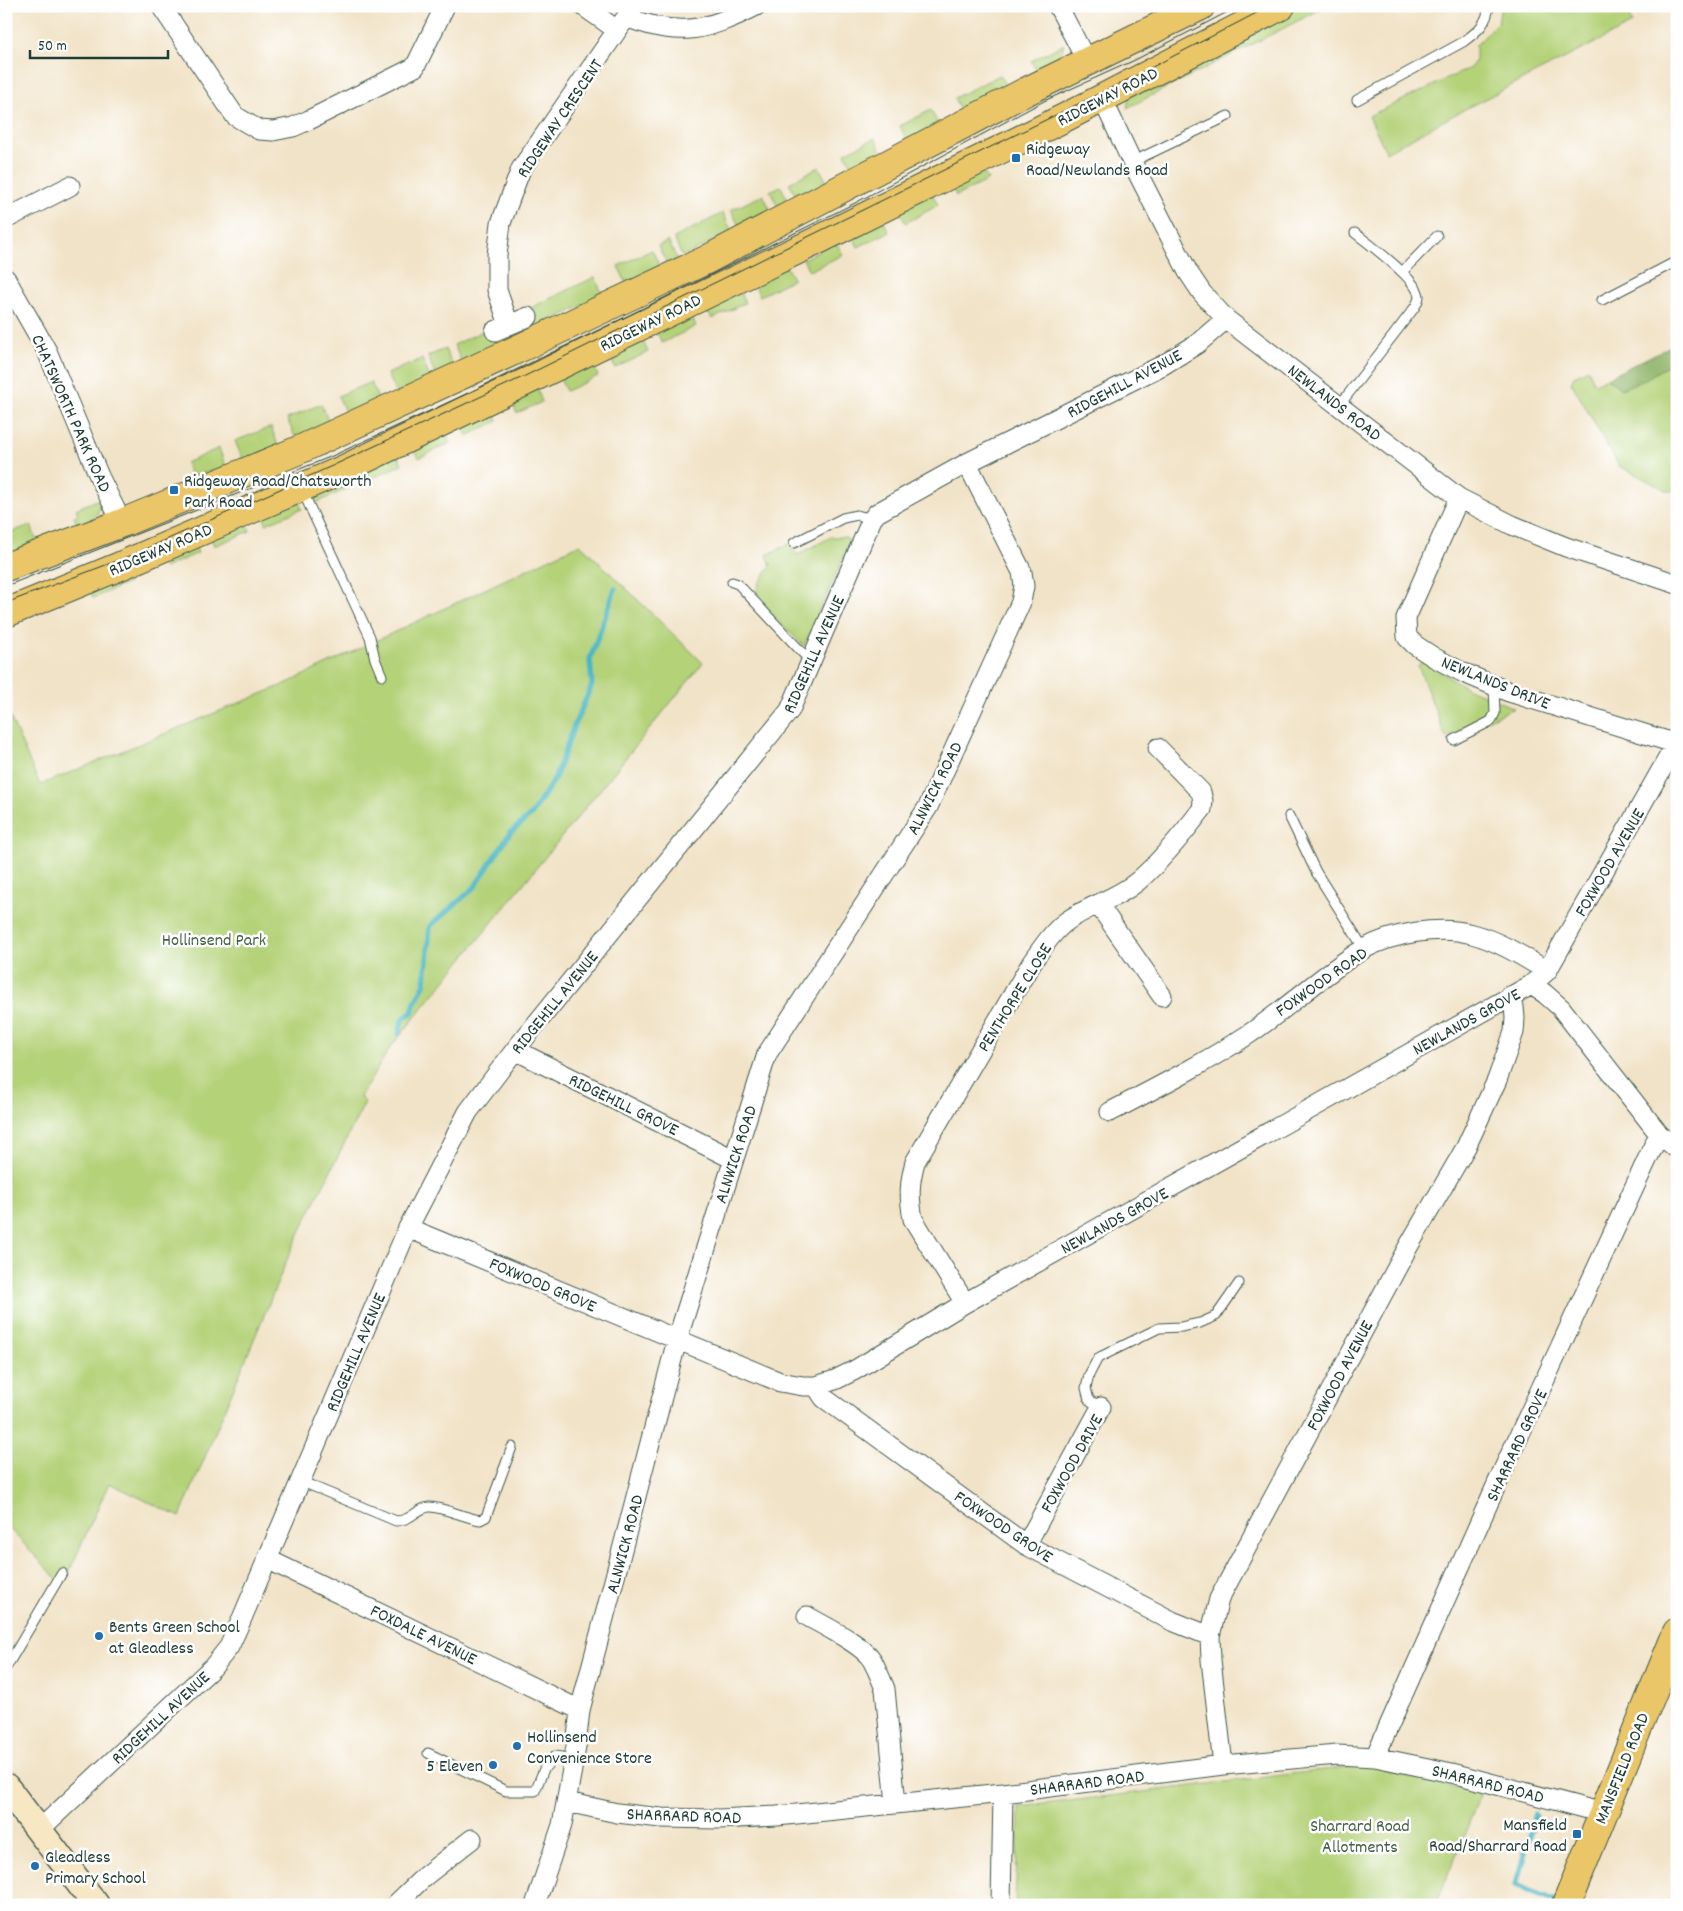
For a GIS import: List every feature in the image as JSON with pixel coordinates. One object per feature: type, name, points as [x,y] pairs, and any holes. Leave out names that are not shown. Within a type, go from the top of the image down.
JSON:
[{"type":"main road","name":"RIDGEWAY ROAD","points":[[6,566],[122,522],[299,450],[518,349],[697,264],[1026,92],[1201,6]]},
{"type":"main road","name":"RIDGEWAY ROAD","points":[[6,613],[126,564],[301,488],[582,355],[817,241],[1281,6]]},
{"type":"main road","name":"MANSFIELD ROAD","points":[[1566,1905],[1603,1813],[1668,1679],[1677,1632]]},
{"type":"main road","points":[[6,1787],[96,1905]]},
{"type":"street","points":[[161,6],[235,116],[259,130],[273,131],[293,127],[309,120],[415,67],[445,6]]},
{"type":"street","points":[[583,6],[645,24],[678,30],[705,28],[727,21],[756,6]]},
{"type":"street","points":[[1058,6],[1086,62]]},
{"type":"street","name":"RIDGEWAY CRESCENT","points":[[528,316],[502,328],[497,290],[497,255],[501,223],[511,192],[521,169],[626,18]]},
{"type":"street","name":"NEWLANDS ROAD","points":[[1102,98],[1188,272],[1202,293],[1226,319],[1459,498],[1512,525],[1566,547],[1677,584]]},
{"type":"street","points":[[6,219],[70,186]]},
{"type":"street","name":"CHATSWORTH PARK ROAD","points":[[6,278],[47,351],[99,476],[122,522]]},
{"type":"street","name":"RIDGEHILL AVENUE","points":[[38,1831],[213,1667],[229,1647],[408,1228],[468,1112],[515,1050],[782,722],[790,710],[872,519],[877,513],[967,463],[1164,365],[1197,344],[1226,319]]},
{"type":"street","name":"ALNWICK ROAD","points":[[535,1905],[562,1825],[574,1759],[580,1710],[677,1340],[767,1054],[928,807],[1021,602],[1024,586],[1022,572],[967,463]]},
{"type":"street","name":"NEWLANDS DRIVE","points":[[1459,498],[1406,618],[1408,638],[1435,658],[1509,692],[1676,744]]},
{"type":"street","name":"FOXWOOD AVENUE","points":[[1539,978],[1676,744]]},
{"type":"street","name":"PENTHORPE CLOSE","points":[[965,1303],[913,1219],[909,1183],[915,1162],[1032,962],[1048,939],[1066,921],[1118,895],[1137,882],[1202,810],[1204,801],[1200,792],[1158,748]]},
{"type":"street","points":[[1098,904],[1162,996]]},
{"type":"street","name":"FOXWOOD ROAD","points":[[1110,1112],[1247,1036],[1364,949],[1409,933],[1453,930],[1473,934],[1496,943],[1539,978],[1544,993],[1561,1008],[1659,1134],[1677,1149]]},
{"type":"street","name":"NEWLANDS GROVE","points":[[677,1340],[780,1382],[816,1386],[835,1380],[855,1370],[965,1303],[1539,978]]},
{"type":"street","name":"FOXWOOD AVENUE","points":[[1223,1765],[1210,1636],[1220,1599],[1408,1247],[1466,1147],[1497,1080],[1514,1032],[1514,1006],[1509,996]]},
{"type":"street","name":"RIDGEHILL GROVE","points":[[515,1050],[733,1159]]},
{"type":"street","name":"SHARRARD GROVE","points":[[1375,1756],[1504,1468],[1659,1134]]},
{"type":"street","name":"FOXWOOD GROVE","points":[[408,1228],[677,1340]]},
{"type":"street","name":"FOXWOOD GROVE","points":[[816,1386],[824,1398],[1026,1546],[1172,1621],[1210,1636]]},
{"type":"street","name":"FOXWOOD DRIVE","points":[[1026,1546],[1101,1407]]},
{"type":"street","name":"FOXDALE AVENUE","points":[[267,1559],[580,1710]]},
{"type":"street","points":[[807,1616],[862,1648],[871,1659],[879,1674],[885,1689],[896,1804]]},
{"type":"street","name":"SHARRARD ROAD","points":[[567,1802],[617,1813],[661,1818],[719,1819],[777,1816],[1003,1793],[1223,1765],[1337,1755],[1375,1756],[1452,1773],[1603,1813]]},
{"type":"street","points":[[1001,1905],[1003,1793]]},
{"type":"street","points":[[395,1905],[425,1876],[472,1839]]},
{"type":"lane","points":[[1357,100],[1463,42],[1478,31],[1488,17],[1488,6]]},
{"type":"lane","points":[[1132,162],[1228,116]]},
{"type":"lane","points":[[1339,406],[1415,307],[1419,299],[1412,282],[1355,233]]},
{"type":"lane","points":[[1402,272],[1437,236]]},
{"type":"lane","points":[[1602,300],[1677,261]]},
{"type":"lane","points":[[301,488],[370,638],[375,659],[382,676]]},
{"type":"lane","points":[[794,542],[843,518],[857,515],[872,519]]},
{"type":"lane","points":[[732,582],[738,584],[811,662]]},
{"type":"lane","points":[[1454,740],[1491,721],[1495,713],[1494,685]]},
{"type":"lane","points":[[1289,816],[1316,872],[1364,949]]},
{"type":"lane","points":[[1101,1407],[1089,1400],[1086,1388],[1089,1375],[1098,1358],[1159,1328],[1181,1327],[1200,1323],[1216,1316],[1239,1283]]},
{"type":"lane","points":[[300,1481],[396,1520],[406,1520],[422,1509],[430,1507],[480,1520],[486,1517],[512,1447]]},
{"type":"lane","points":[[6,1668],[62,1573]]},
{"type":"lane","points":[[428,1753],[506,1791],[535,1791],[544,1769],[555,1756],[574,1759]]},
{"type":"green space","points":[[1297,6],[1327,6],[1127,108],[1129,97],[1137,88]]},
{"type":"green space","points":[[1501,6],[1625,6],[1632,24],[1467,108],[1386,152],[1369,116],[1470,68],[1476,60],[1476,45],[1498,23]]},
{"type":"green space","points":[[1064,44],[1058,58],[1037,72],[1031,61]]},
{"type":"green space","points":[[1000,75],[1007,89],[961,112],[954,98]]},
{"type":"green space","points":[[931,110],[939,126],[908,142],[900,126]]},
{"type":"green space","points":[[875,138],[883,156],[854,170],[845,153]]},
{"type":"green space","points":[[819,167],[829,186],[799,201],[789,183]]},
{"type":"green space","points":[[984,173],[988,180],[956,196],[951,185]]},
{"type":"green space","points":[[781,186],[789,204],[779,209],[770,191]]},
{"type":"green space","points":[[932,193],[938,205],[906,223],[899,210]]},
{"type":"green space","points":[[763,195],[772,213],[740,228],[731,210]]},
{"type":"green space","points":[[723,213],[732,232],[682,257],[674,238]]},
{"type":"green space","points":[[882,218],[889,232],[858,247],[851,233]]},
{"type":"green space","points":[[668,241],[677,259],[667,264],[658,246]]},
{"type":"green space","points":[[836,242],[843,255],[809,271],[803,259]]},
{"type":"green space","points":[[652,250],[661,269],[627,285],[618,266]]},
{"type":"green space","points":[[786,266],[793,279],[760,296],[753,282]]},
{"type":"green space","points":[[595,277],[603,296],[462,363],[454,345]]},
{"type":"green space","points":[[739,290],[745,303],[712,319],[705,306]]},
{"type":"green space","points":[[690,314],[696,326],[662,343],[656,330]]},
{"type":"green space","points":[[641,337],[648,352],[615,368],[608,352]]},
{"type":"green space","points":[[1677,343],[1677,359],[1644,380],[1621,389],[1607,378]]},
{"type":"green space","points":[[445,349],[453,367],[435,375],[428,356]]},
{"type":"green space","points":[[422,359],[430,378],[396,394],[387,374]]},
{"type":"green space","points":[[1677,359],[1677,490],[1668,491],[1619,466],[1571,382],[1574,376],[1588,369],[1595,384],[1607,378],[1621,389],[1670,365]]},
{"type":"green space","points":[[591,360],[598,376],[566,391],[558,375]]},
{"type":"green space","points":[[371,382],[379,401],[347,416],[338,396]]},
{"type":"green space","points":[[536,386],[542,402],[517,413],[510,398]]},
{"type":"green space","points":[[321,404],[330,425],[296,439],[287,419]]},
{"type":"green space","points":[[492,408],[498,421],[467,436],[461,423]]},
{"type":"green space","points":[[271,427],[279,448],[244,462],[235,441]]},
{"type":"green space","points":[[444,430],[450,443],[419,458],[412,445]]},
{"type":"green space","points":[[219,448],[226,468],[191,476],[186,463]]},
{"type":"green space","points":[[396,452],[402,464],[367,481],[362,469]]},
{"type":"green space","points":[[346,476],[351,487],[314,504],[309,492]]},
{"type":"green space","points":[[297,498],[302,509],[266,524],[262,513]]},
{"type":"green space","points":[[99,499],[100,505],[95,517],[78,528],[74,516],[78,514],[76,509]]},
{"type":"green space","points":[[245,520],[250,531],[214,546],[210,535]]},
{"type":"green space","points":[[31,525],[37,542],[6,554],[6,534]]},
{"type":"green space","points":[[831,537],[846,537],[849,545],[804,646],[764,605],[759,599],[757,591],[761,580],[771,566],[767,555],[789,544],[797,555]]},
{"type":"green space","points":[[194,542],[198,553],[164,568],[161,563]]},
{"type":"green space","name":"Hollinsend Park","points":[[580,544],[703,663],[390,1048],[360,1097],[365,1102],[292,1248],[180,1517],[109,1483],[64,1583],[59,1581],[6,1525],[6,708],[40,785],[283,685]]},
{"type":"green space","points":[[125,579],[128,583],[93,598],[89,588]]},
{"type":"green space","points":[[1422,661],[1469,689],[1514,708],[1446,738],[1418,666]]},
{"type":"green space","name":"Sharrard Road Allotments","points":[[1365,1765],[1481,1793],[1436,1905],[1015,1905],[1019,1807]]},
{"type":"waterway","points":[[399,1034],[402,1020],[412,1012],[425,983],[430,926],[474,888],[510,833],[532,814],[555,778],[574,726],[592,685],[590,659],[615,589]]},
{"type":"waterway","points":[[1535,1816],[1516,1885],[1559,1902]]},
{"type":"tram line","points":[[6,586],[330,457],[527,366],[857,202],[1044,101],[1135,60],[1239,6]]},
{"type":"tram line","points":[[6,603],[132,555],[332,466],[525,376],[1135,76],[1270,6]]},
{"type":"place","name":"Ridgeway Road/Newlands Road","points":[[1016,158]]},
{"type":"place","name":"Ridgeway Road/Chatsworth Park Road","points":[[174,490]]},
{"type":"place","name":"Bents Green School at Gleadless","points":[[99,1636]]},
{"type":"place","name":"Hollinsend Convenience Store","points":[[517,1746]]},
{"type":"place","name":"5 Eleven","points":[[493,1765]]},
{"type":"place","name":"Mansfield Road/Sharrard Road","points":[[1577,1834]]},
{"type":"place","name":"Gleadless Primary School","points":[[35,1866]]}]
